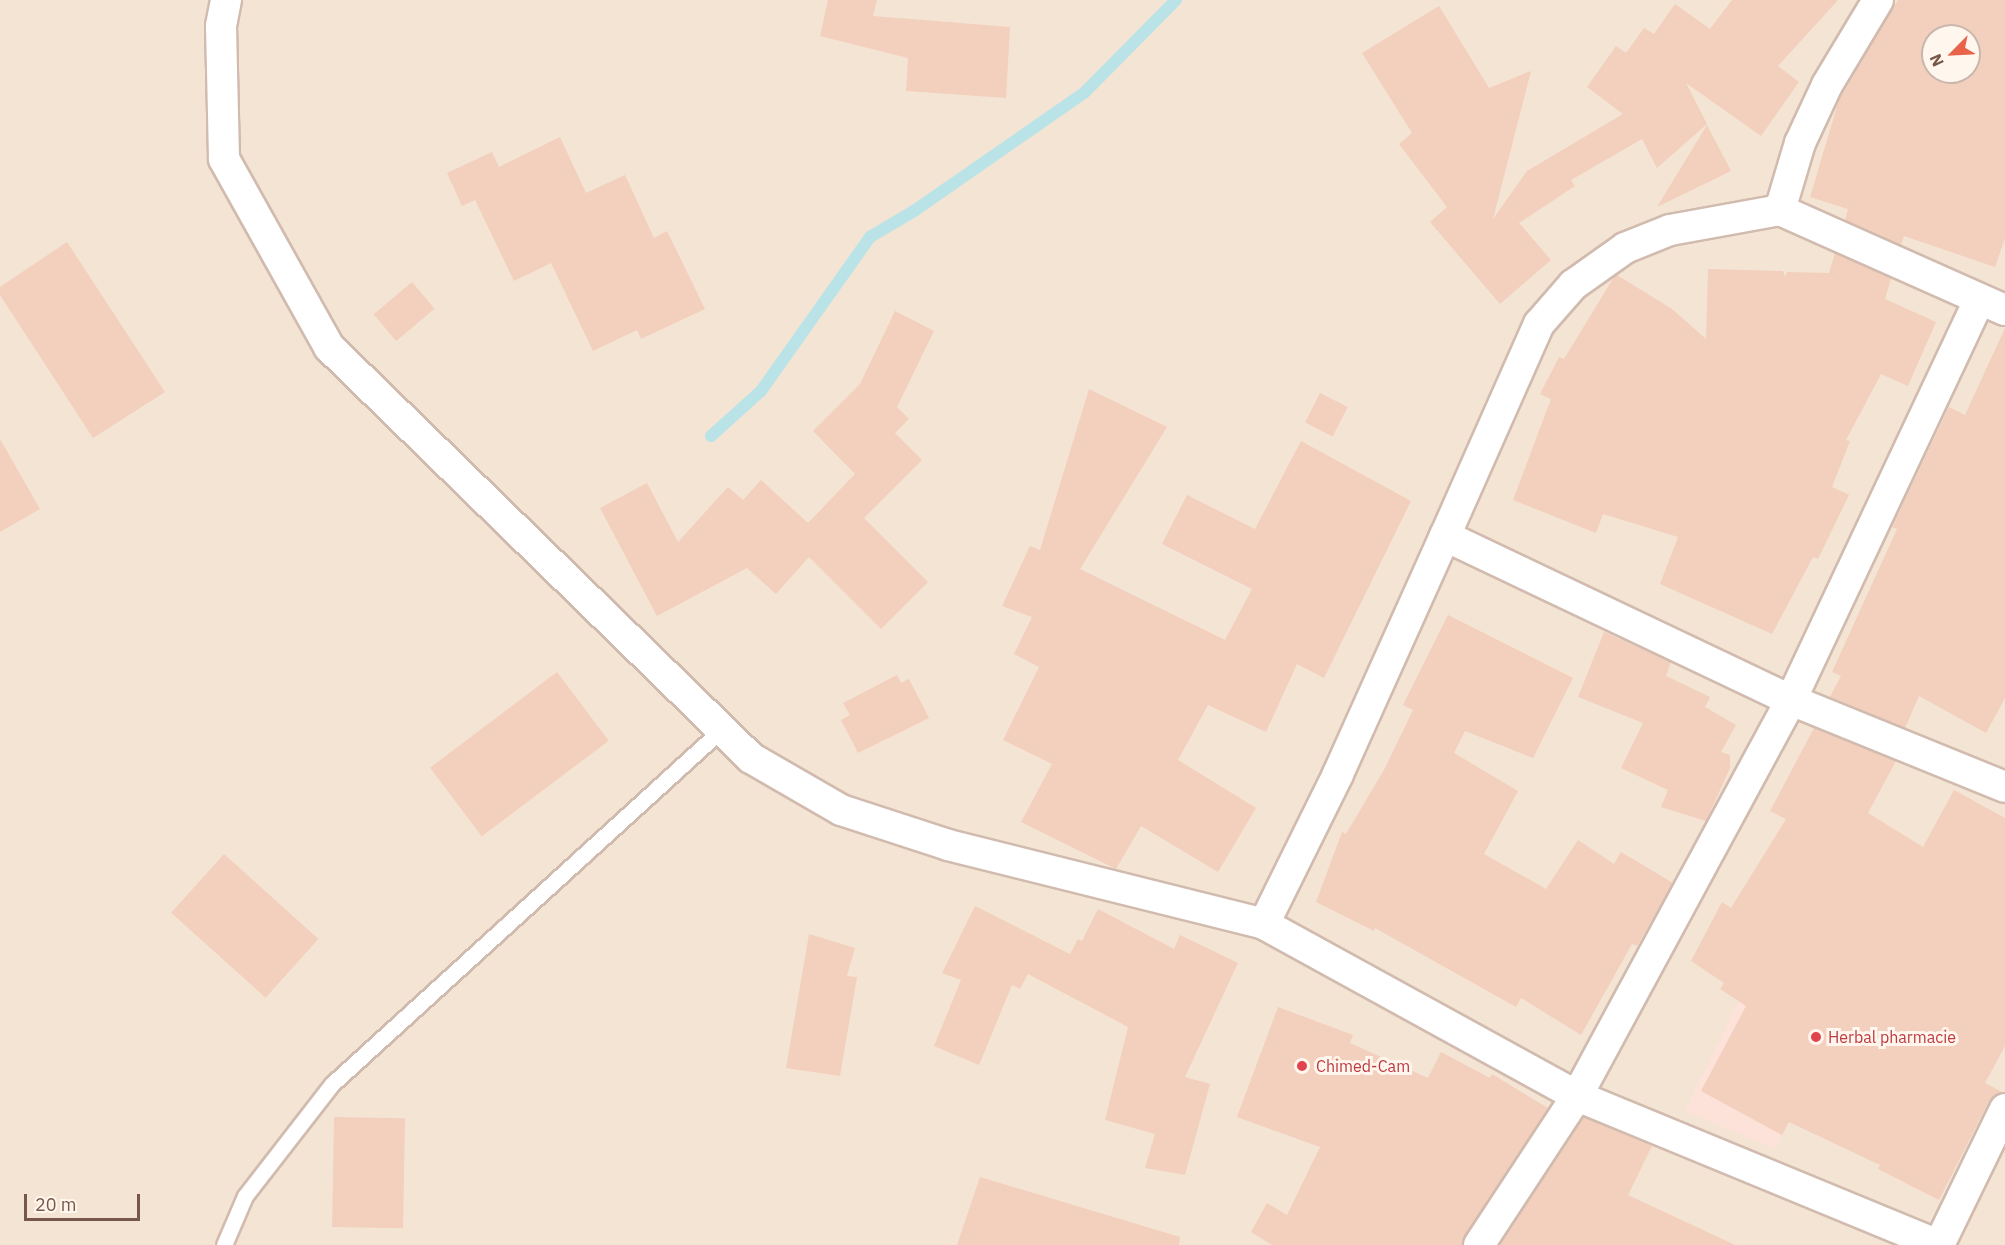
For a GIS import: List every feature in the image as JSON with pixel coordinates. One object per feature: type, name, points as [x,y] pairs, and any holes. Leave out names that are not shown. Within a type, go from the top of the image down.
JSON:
[{"type":"street","points":[[226,0],[221,26],[224,159],[329,347],[751,758],[841,810],[948,845],[1264,924],[1577,1096],[1939,1245],[2005,1109]]},
{"type":"street","points":[[1780,210],[1800,143],[1827,85],[1878,0]]},
{"type":"street","points":[[1264,924],[1338,774],[1539,324],[1573,285],[1624,248],[1670,230],[1780,210],[1992,305],[1791,700],[1577,1096],[1479,1245]]},
{"type":"street","points":[[1445,536],[1791,700],[2005,788]]},
{"type":"lane","points":[[224,1245],[245,1196],[332,1084],[722,730]]},
{"type":"shaded area","points":[[0,0],[2005,0],[2005,1245],[0,1245]]},
{"type":"shaded area","points":[[1751,975],[1842,1000],[1775,1149],[1685,1111]]},
{"type":"building","points":[[828,0],[877,0],[873,16],[1010,27],[1006,98],[906,91],[908,58],[820,36]]},
{"type":"building","points":[[1732,0],[1838,0],[1778,66],[1799,82],[1761,136],[1686,83],[1707,124],[1657,168],[1642,139],[1571,180],[1575,186],[1519,223],[1551,260],[1500,304],[1430,222],[1447,207],[1399,144],[1412,133],[1362,53],[1439,6],[1489,88],[1531,71],[1493,219],[1527,171],[1623,114],[1587,87],[1616,46],[1626,53],[1644,28],[1654,34],[1675,4],[1710,29]]},
{"type":"building","points":[[1898,0],[2005,0],[2005,238],[1995,267],[1904,236],[1901,245],[1845,220],[1848,209],[1810,197],[1839,100]]},
{"type":"building","points":[[1707,125],[1731,171],[1657,207]]},
{"type":"building","points":[[560,137],[586,193],[625,175],[654,238],[667,231],[705,309],[641,339],[637,330],[593,351],[551,263],[514,281],[475,200],[462,206],[447,173],[492,152],[499,167]]},
{"type":"building","points":[[67,242],[165,392],[93,438],[0,295],[0,287]]},
{"type":"building","points":[[1835,253],[1891,278],[1885,299],[1936,322],[1908,386],[1881,374],[1846,440],[1850,441],[1832,487],[1849,495],[1818,559],[1813,557],[1772,634],[1660,584],[1678,537],[1603,514],[1596,533],[1513,500],[1551,399],[1540,394],[1559,357],[1564,359],[1614,277],[1617,275],[1672,309],[1706,339],[1708,269],[1783,271],[1785,277],[1787,272],[1829,273]]},
{"type":"building","points":[[412,282],[434,309],[396,341],[374,314]]},
{"type":"building","points":[[895,311],[934,331],[897,407],[909,419],[895,433],[922,460],[864,518],[928,582],[881,629],[809,557],[776,594],[747,568],[657,616],[600,508],[647,483],[678,542],[728,487],[743,500],[761,480],[808,523],[855,474],[813,431],[860,384]]},
{"type":"building","points":[[2005,328],[2005,698],[1986,733],[1919,696],[1905,728],[1830,697],[1841,676],[1832,672],[1897,529],[1892,527],[1949,407],[1965,415]]},
{"type":"building","points":[[1089,389],[1167,427],[1080,569],[1225,640],[1252,589],[1162,544],[1187,495],[1255,529],[1301,441],[1411,501],[1324,678],[1297,664],[1266,732],[1208,705],[1178,760],[1256,808],[1218,872],[1141,826],[1116,869],[1021,822],[1052,764],[1003,740],[1039,667],[1014,654],[1032,617],[1002,606],[1030,546],[1040,550]]},
{"type":"building","points":[[1320,393],[1348,407],[1333,436],[1305,422]]},
{"type":"building","points":[[0,439],[40,509],[0,532]]},
{"type":"building","points":[[1448,615],[1573,678],[1533,758],[1465,731],[1454,753],[1518,791],[1484,854],[1546,889],[1578,840],[1614,864],[1621,852],[1673,883],[1637,946],[1632,944],[1581,1035],[1521,998],[1516,1007],[1375,928],[1374,931],[1316,902],[1342,832],[1346,834],[1385,768],[1413,710],[1403,705]]},
{"type":"building","points":[[1604,632],[1671,662],[1666,676],[1710,697],[1705,707],[1736,725],[1721,752],[1730,755],[1730,768],[1706,821],[1661,807],[1668,790],[1621,768],[1643,723],[1578,697]]},
{"type":"building","points":[[557,672],[609,741],[482,836],[430,768]]},
{"type":"building","points":[[897,675],[901,683],[909,679],[929,718],[858,753],[841,720],[850,715],[843,703]]},
{"type":"building","points":[[1814,728],[1896,761],[1868,813],[1923,847],[1954,790],[2005,818],[2005,1046],[1985,1083],[2002,1092],[1989,1101],[1939,1200],[1878,1169],[1880,1165],[1789,1122],[1782,1135],[1701,1091],[1746,1006],[1720,989],[1724,983],[1691,961],[1722,902],[1731,908],[1786,819],[1770,811]]},
{"type":"building","points":[[224,854],[318,939],[266,998],[171,913]]},
{"type":"building","points":[[975,906],[1070,954],[1078,939],[1082,941],[1098,909],[1174,949],[1180,935],[1238,963],[1185,1077],[1210,1084],[1185,1175],[1145,1168],[1155,1134],[1105,1120],[1128,1027],[1028,974],[1020,989],[1012,985],[979,1065],[934,1046],[961,980],[942,973]]},
{"type":"building","points":[[809,934],[855,948],[847,976],[857,977],[840,1076],[786,1068]]},
{"type":"building","points":[[1278,1007],[1353,1035],[1350,1043],[1428,1078],[1441,1052],[1490,1078],[1492,1074],[1548,1108],[1462,1245],[1272,1245],[1251,1232],[1267,1203],[1287,1215],[1320,1147],[1237,1117]]},
{"type":"building","points":[[334,1117],[405,1118],[403,1228],[332,1227]]},
{"type":"building","points":[[1584,1117],[1652,1146],[1628,1195],[1735,1245],[1500,1245]]},
{"type":"building","points":[[980,1177],[1180,1237],[1179,1245],[957,1245]]},
{"type":"waterway","points":[[711,436],[761,391],[870,237],[914,211],[1084,93],[1176,0]]},
{"type":"place","name":"Herbal pharmacie","points":[[1816,1037]]},
{"type":"place","name":"Chimed-Cam","points":[[1302,1066]]}]
